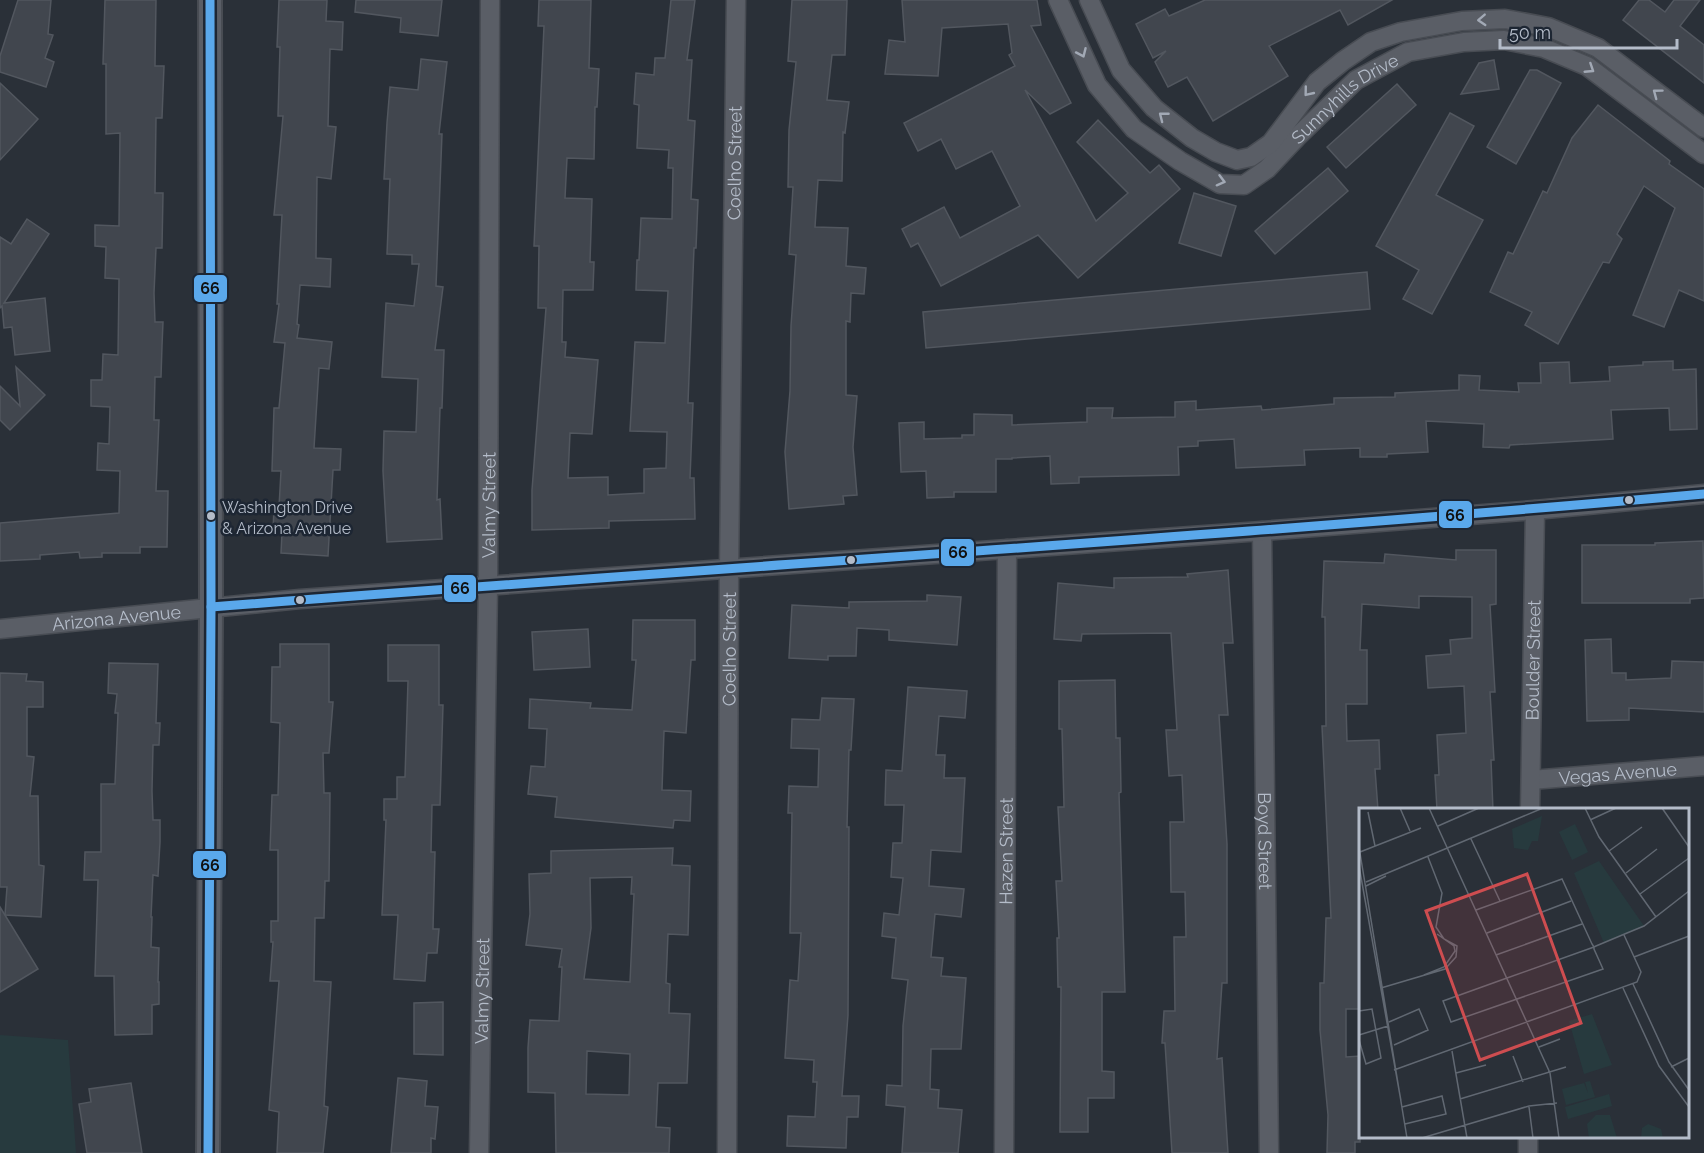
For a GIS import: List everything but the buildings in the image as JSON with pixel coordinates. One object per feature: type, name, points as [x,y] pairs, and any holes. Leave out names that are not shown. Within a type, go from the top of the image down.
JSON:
[{"type":"street","points":[[208,1153],[211,607],[210,0]]},
{"type":"street","name":"Valmy Street","points":[[479,1153],[488,585],[490,0]]},
{"type":"street","name":"Coelho Street","points":[[727,1153],[729,569],[736,0]]},
{"type":"street","name":"Sunnyhills Drive","points":[[1058,0],[1097,85],[1134,129],[1180,161],[1220,184],[1244,185],[1267,169],[1356,80],[1408,52],[1474,41],[1504,40],[1544,48],[1587,66],[1704,154]]},
{"type":"street","name":"Sunnyhills Drive","points":[[1089,0],[1121,70],[1154,108],[1192,138],[1216,152],[1238,160],[1251,157],[1271,143],[1317,82],[1371,42],[1401,32],[1462,21],[1505,19],[1548,27],[1598,48],[1704,128]]},
{"type":"street","name":"Arizona Avenue","points":[[0,629],[211,607],[488,585],[1262,531],[1535,510],[1704,494]]},
{"type":"street","name":"Boulder Street","points":[[1530,808],[1535,510]]},
{"type":"street","name":"Boyd Street","points":[[1262,531],[1269,1153]]},
{"type":"street","name":"Hazen Street","points":[[1004,1153],[1007,549]]},
{"type":"street","name":"Vegas Avenue","points":[[1531,780],[1704,766]]},
{"type":"green space","points":[[0,1035],[68,1040],[76,1153],[0,1153]]},
{"type":"transit line","name":"66","points":[[208,1153],[211,607],[210,0]]},
{"type":"transit line","name":"66","points":[[211,607],[1331,525],[1704,494]]},
{"type":"place","name":"Washington Drive & Arizona Avenue","points":[[211,516]]}]
